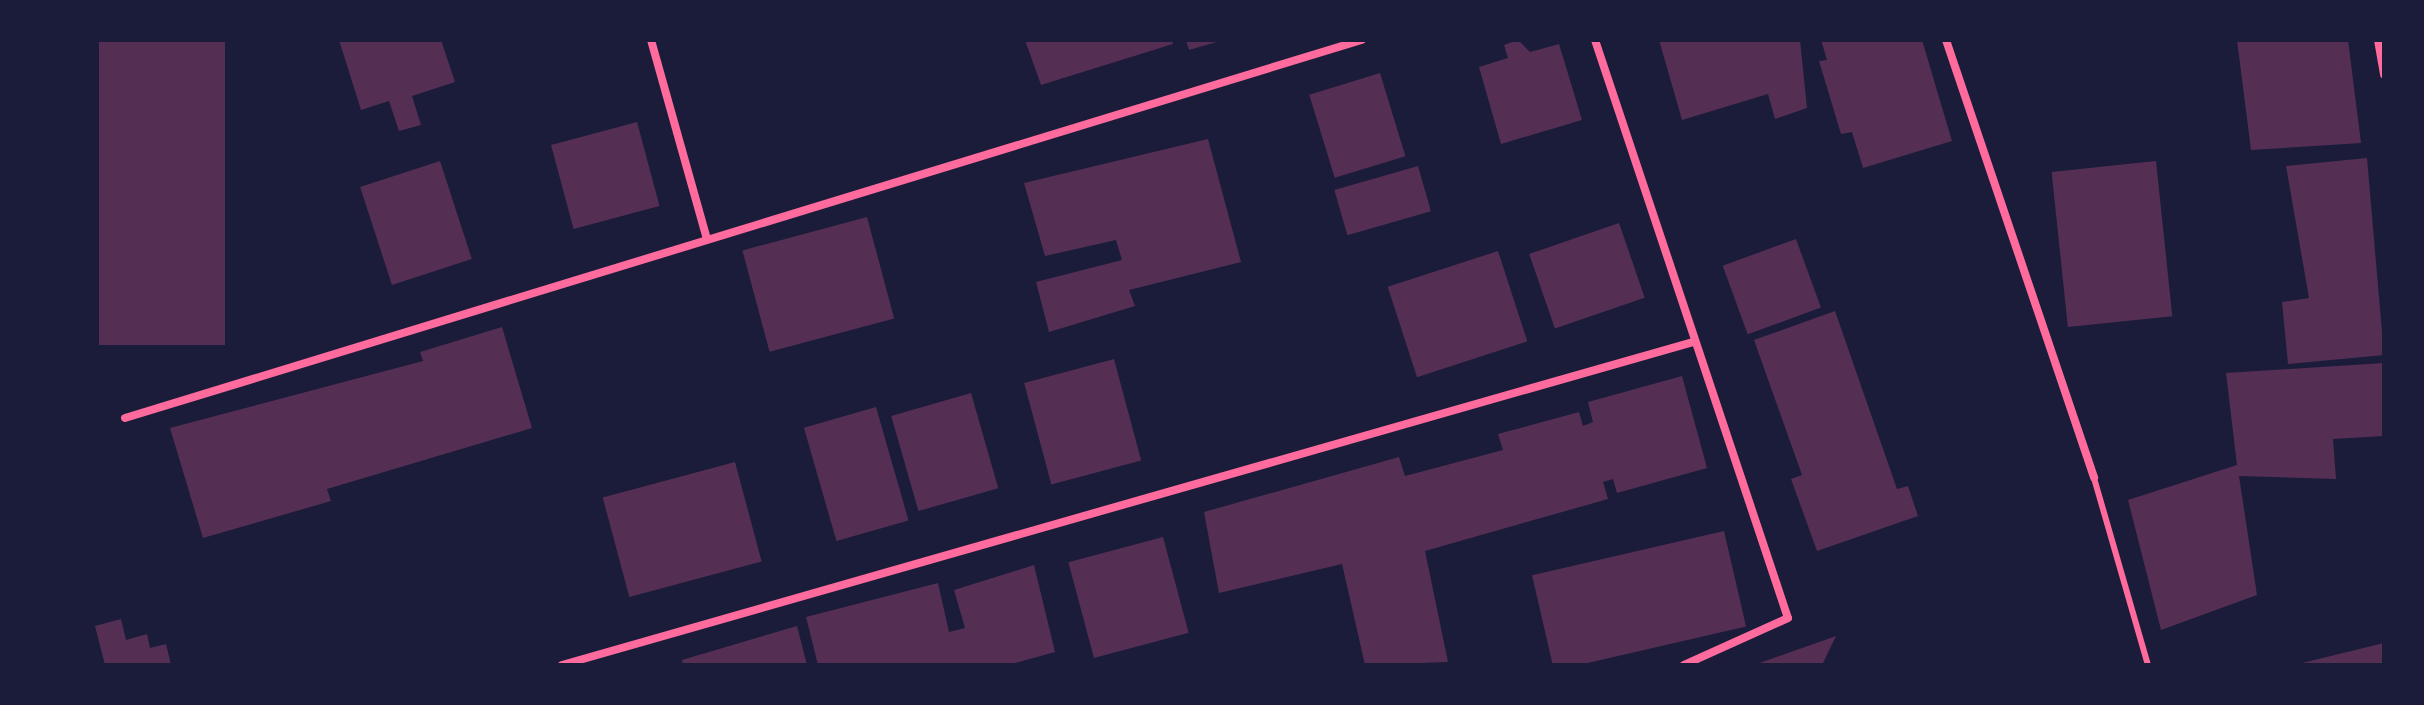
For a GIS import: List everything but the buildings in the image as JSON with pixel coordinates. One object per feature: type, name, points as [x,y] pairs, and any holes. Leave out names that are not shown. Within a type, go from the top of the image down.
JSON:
[{"type":"street","points":[[651,40],[706,236]]},
{"type":"street","points":[[125,418],[706,236],[1361,40]]},
{"type":"street","points":[[1595,40],[1693,342],[1788,618],[1684,665]]},
{"type":"street","points":[[1946,40],[2094,478]]},
{"type":"street","points":[[2378,40],[2384,74]]},
{"type":"street","points":[[562,665],[1693,342]]},
{"type":"lane","points":[[2094,478],[2148,665]]}]
